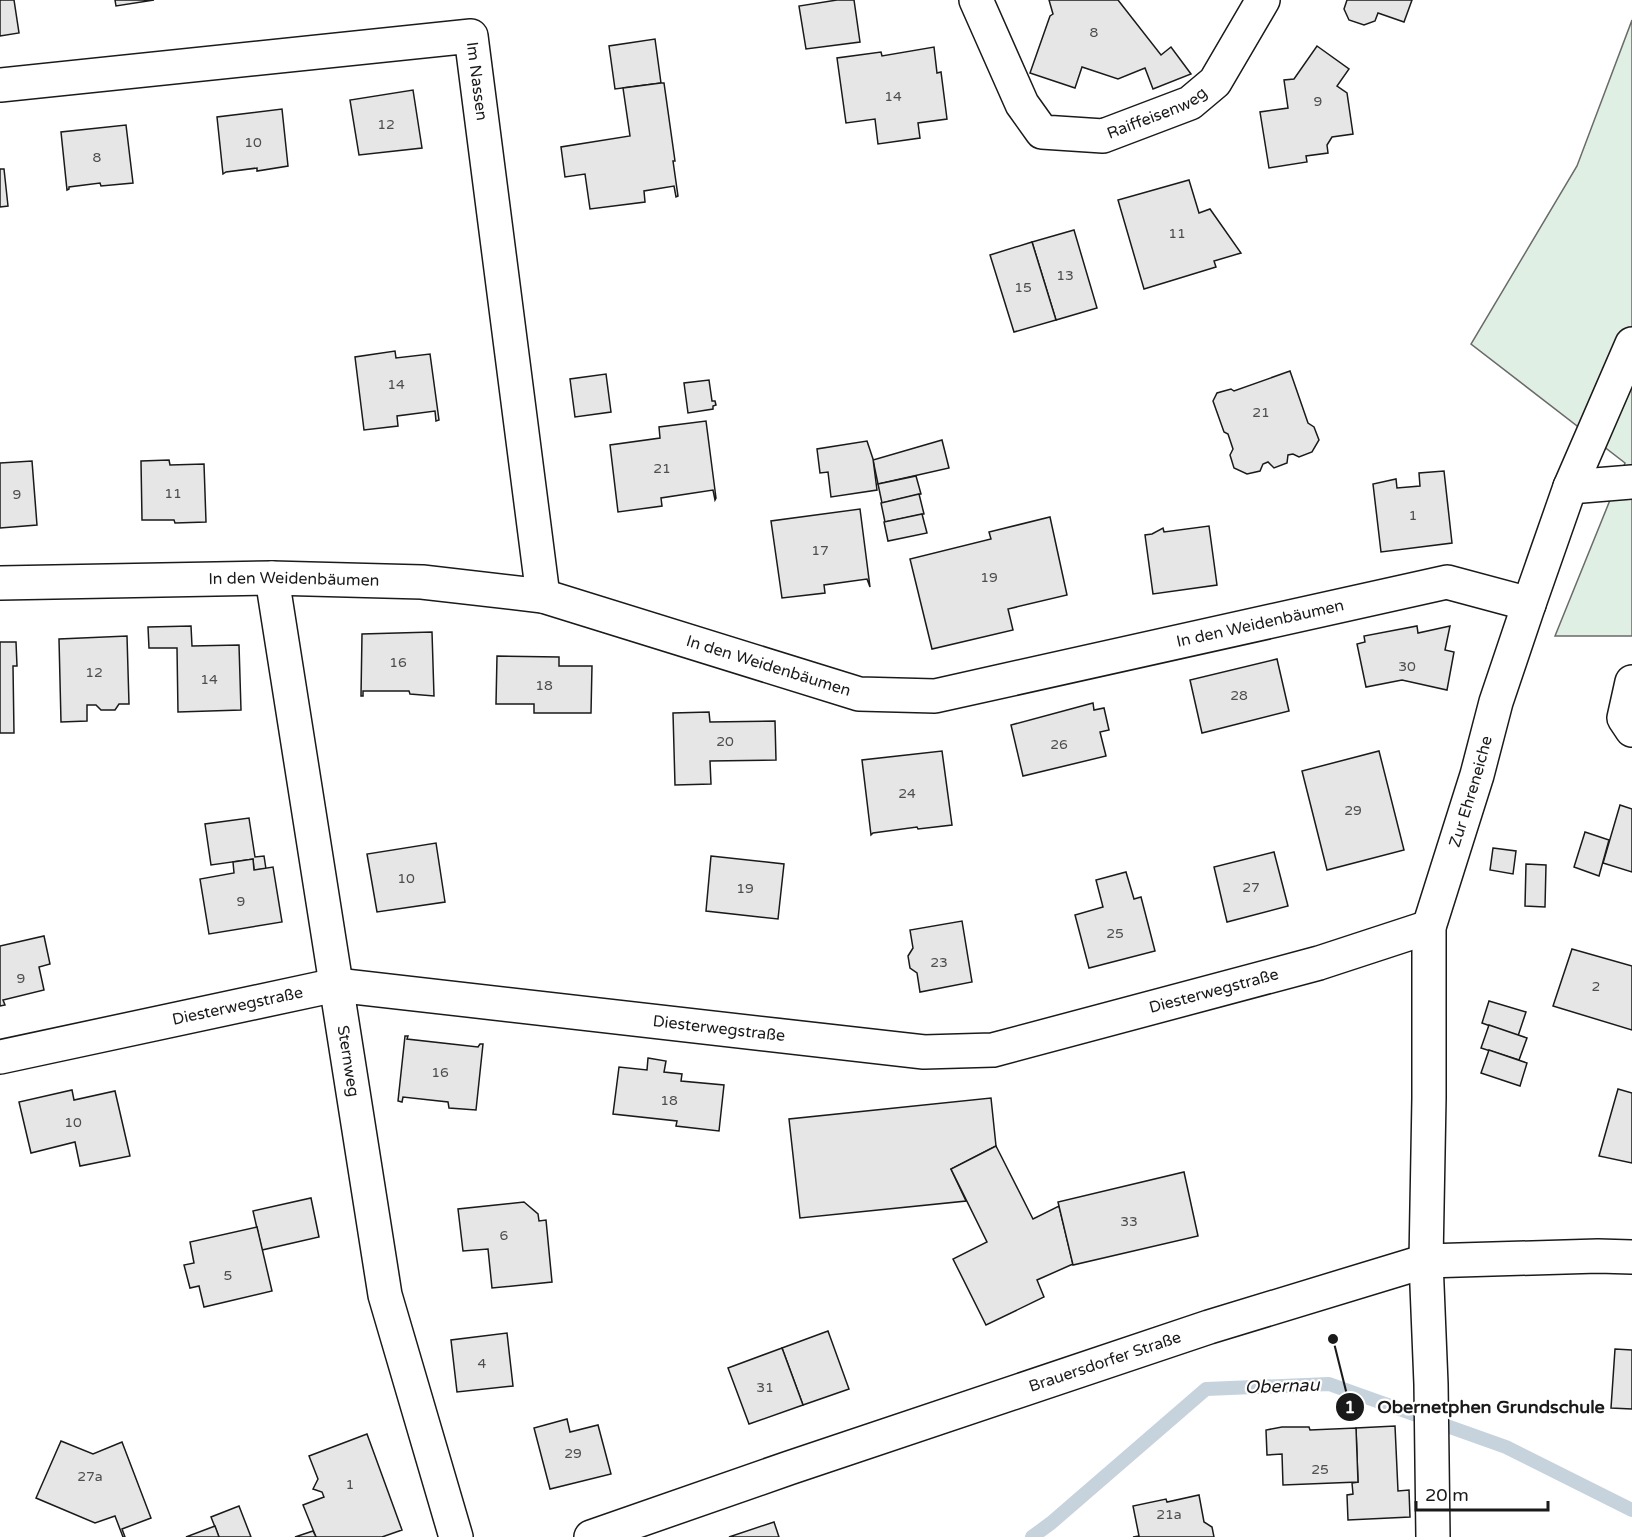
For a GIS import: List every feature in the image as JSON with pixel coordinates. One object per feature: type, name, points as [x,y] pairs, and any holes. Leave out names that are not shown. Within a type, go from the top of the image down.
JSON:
[{"type":"street","name":"Raiffeisenweg","points":[[976,0],[1022,104],[1042,132],[1103,136],[1190,103],[1215,82],[1263,0]]},
{"type":"street","name":"Im Nassen","points":[[0,85],[471,36],[543,596]]},
{"type":"street","name":"Zur Ehreneiche","points":[[1433,1537],[1431,1384],[1426,1261],[1430,1098],[1429,927],[1477,775],[1496,702],[1529,604],[1570,487],[1632,344]]},
{"type":"street","points":[[1570,487],[1632,482]]},
{"type":"street","name":"In den Weidenbäumen","points":[[0,583],[272,578],[422,582],[543,596],[859,694],[935,696],[1448,582],[1529,604]]},
{"type":"street","name":"Sternweg","points":[[272,578],[386,1295],[456,1537]]},
{"type":"street","points":[[1632,682],[1624,718],[1632,730]]},
{"type":"street","name":"Diesterwegstraße","points":[[0,1057],[336,985],[924,1052],[993,1050],[1319,963],[1429,927]]},
{"type":"street","name":"Brauersdorfer Straße","points":[[591,1537],[800,1464],[1209,1327],[1426,1261],[1632,1257]]},
{"type":"green space","points":[[1632,20],[1632,636],[1555,636],[1625,463],[1471,344],[1577,166]]},
{"type":"building","points":[[0,0],[14,0],[19,33],[0,36]]},
{"type":"building","points":[[115,0],[154,0],[116,6]]},
{"type":"building","points":[[837,0],[854,0],[860,42],[806,49],[799,6]]},
{"type":"building","points":[[1049,0],[1118,0],[1161,55],[1171,47],[1191,74],[1153,89],[1145,68],[1118,79],[1082,67],[1075,88],[1030,73],[1050,16],[1053,14]]},
{"type":"building","points":[[1347,0],[1412,0],[1404,22],[1378,13],[1375,21],[1364,25],[1349,20],[1344,9]]},
{"type":"building","points":[[655,39],[661,83],[615,89],[609,46]]},
{"type":"building","points":[[1317,46],[1349,69],[1337,86],[1347,93],[1353,134],[1332,137],[1327,145],[1328,153],[1306,156],[1307,162],[1269,168],[1260,112],[1288,108],[1284,80],[1294,79]]},
{"type":"building","points":[[934,47],[937,73],[941,72],[947,119],[918,123],[920,138],[878,144],[875,119],[846,123],[837,58],[881,52],[882,56]]},
{"type":"building","points":[[664,83],[678,196],[676,197],[674,186],[644,191],[645,202],[590,209],[585,174],[565,177],[561,147],[630,136],[623,88]]},
{"type":"building","points":[[413,90],[422,148],[359,155],[350,100]]},
{"type":"building","points":[[282,109],[288,166],[257,171],[257,168],[223,174],[217,117]]},
{"type":"building","points":[[126,125],[133,183],[101,186],[100,183],[69,187],[67,190],[61,132]]},
{"type":"building","points":[[0,169],[4,169],[8,206],[0,207]]},
{"type":"building","points":[[1189,180],[1199,213],[1210,209],[1241,253],[1214,261],[1216,267],[1144,289],[1118,200]]},
{"type":"building","points":[[1074,230],[1097,308],[1056,320],[1032,242]]},
{"type":"building","points":[[1032,242],[1056,320],[1014,332],[990,255]]},
{"type":"building","points":[[395,351],[396,358],[430,354],[439,420],[436,421],[435,411],[397,416],[398,426],[364,430],[355,357]]},
{"type":"building","points":[[1290,371],[1308,423],[1314,427],[1319,440],[1312,452],[1299,457],[1293,454],[1288,455],[1287,463],[1274,468],[1268,462],[1263,464],[1260,471],[1247,474],[1234,468],[1230,455],[1233,449],[1213,401],[1217,393],[1231,389],[1234,391]]},
{"type":"building","points":[[606,374],[611,412],[575,417],[570,379]]},
{"type":"building","points":[[709,380],[712,401],[715,401],[716,405],[713,409],[688,413],[684,383]]},
{"type":"building","points":[[706,421],[715,500],[713,490],[661,498],[662,506],[618,512],[610,445],[660,438],[659,427]]},
{"type":"building","points":[[942,440],[949,468],[878,484],[873,460]]},
{"type":"building","points":[[867,441],[873,459],[877,490],[831,497],[828,472],[820,473],[817,449]]},
{"type":"building","points":[[169,460],[170,465],[204,464],[206,522],[175,523],[174,520],[142,520],[141,461]]},
{"type":"building","points":[[32,461],[37,525],[0,528],[0,463]]},
{"type":"building","points":[[1444,471],[1452,543],[1381,552],[1373,484],[1396,479],[1397,488],[1420,486],[1419,473]]},
{"type":"building","points":[[916,476],[921,494],[882,503],[878,484]]},
{"type":"building","points":[[919,494],[924,514],[885,522],[881,503]]},
{"type":"building","points":[[860,509],[870,587],[867,579],[824,585],[825,593],[782,598],[771,521]]},
{"type":"building","points":[[922,514],[927,533],[888,541],[884,522]]},
{"type":"building","points":[[1050,517],[1067,595],[1008,609],[1013,630],[932,649],[910,559],[991,539],[989,532]]},
{"type":"building","points":[[1209,526],[1217,585],[1153,594],[1145,535],[1163,528],[1164,532]]},
{"type":"building","points":[[191,626],[192,646],[239,645],[241,710],[178,712],[177,648],[149,648],[148,627]]},
{"type":"building","points":[[1417,626],[1418,633],[1450,626],[1445,650],[1454,652],[1447,690],[1402,680],[1366,687],[1357,644],[1365,642],[1364,636]]},
{"type":"building","points":[[432,632],[434,696],[410,694],[409,691],[363,691],[363,696],[361,696],[362,634]]},
{"type":"building","points":[[127,636],[129,704],[119,704],[115,710],[101,710],[96,705],[87,705],[87,721],[61,722],[59,639]]},
{"type":"building","points":[[0,642],[16,642],[17,666],[13,666],[14,733],[0,733]]},
{"type":"building","points":[[497,656],[559,657],[559,666],[592,666],[591,713],[534,713],[534,704],[496,704]]},
{"type":"building","points":[[1277,659],[1289,711],[1202,733],[1190,680]]},
{"type":"building","points":[[1093,703],[1094,710],[1104,708],[1109,730],[1100,732],[1106,756],[1023,776],[1011,725]]},
{"type":"building","points":[[709,712],[710,722],[775,721],[776,760],[710,761],[711,784],[675,785],[673,713]]},
{"type":"building","points":[[942,751],[952,825],[918,829],[917,827],[871,835],[862,760]]},
{"type":"building","points":[[1379,751],[1404,850],[1327,870],[1302,771]]},
{"type":"building","points":[[1620,805],[1632,809],[1632,872],[1603,863]]},
{"type":"building","points":[[249,818],[255,857],[264,856],[266,869],[254,870],[253,859],[211,865],[205,824]]},
{"type":"building","points":[[1585,832],[1609,840],[1599,876],[1574,867]]},
{"type":"building","points":[[436,843],[445,902],[377,912],[367,854]]},
{"type":"building","points":[[1493,848],[1516,851],[1513,874],[1490,870]]},
{"type":"building","points":[[1274,852],[1288,906],[1227,922],[1214,867]]},
{"type":"building","points":[[711,856],[784,864],[778,919],[706,911]]},
{"type":"building","points":[[253,859],[254,870],[273,867],[282,922],[209,934],[200,879],[234,873],[233,862]]},
{"type":"building","points":[[1526,864],[1546,865],[1545,907],[1525,906]]},
{"type":"building","points":[[1126,872],[1134,899],[1141,897],[1155,951],[1089,968],[1075,915],[1103,907],[1096,880]]},
{"type":"building","points":[[962,921],[972,982],[920,992],[917,973],[910,968],[908,956],[913,948],[910,930]]},
{"type":"building","points":[[44,936],[50,964],[39,967],[44,990],[3,1000],[5,1005],[0,1006],[0,946]]},
{"type":"building","points":[[1572,949],[1632,966],[1632,1030],[1553,1006]]},
{"type":"building","points":[[1489,1001],[1526,1012],[1518,1036],[1482,1023]]},
{"type":"building","points":[[1489,1025],[1527,1038],[1519,1060],[1481,1048]]},
{"type":"building","points":[[405,1036],[408,1036],[407,1039],[478,1047],[483,1044],[476,1110],[449,1108],[448,1102],[403,1097],[402,1102],[398,1101]]},
{"type":"building","points":[[1489,1050],[1527,1063],[1520,1086],[1481,1073]]},
{"type":"building","points":[[648,1058],[666,1061],[664,1072],[682,1074],[681,1081],[724,1085],[719,1131],[676,1126],[677,1121],[613,1114],[619,1067],[647,1070]]},
{"type":"building","points":[[1618,1089],[1632,1093],[1632,1163],[1599,1156]]},
{"type":"building","points":[[72,1090],[74,1100],[115,1091],[130,1156],[80,1166],[75,1142],[31,1153],[19,1102]]},
{"type":"building","points":[[991,1098],[996,1146],[951,1169],[966,1201],[800,1218],[789,1119]]},
{"type":"building","points":[[996,1146],[1033,1219],[1059,1206],[1073,1264],[1037,1280],[1044,1297],[986,1325],[953,1259],[987,1242],[951,1169]]},
{"type":"building","points":[[1184,1172],[1198,1236],[1073,1265],[1058,1202]]},
{"type":"building","points":[[311,1198],[319,1237],[262,1250],[253,1211]]},
{"type":"building","points":[[524,1202],[538,1214],[539,1221],[546,1220],[552,1282],[492,1288],[488,1249],[463,1251],[458,1209]]},
{"type":"building","points":[[257,1227],[272,1291],[204,1307],[199,1286],[190,1288],[184,1265],[194,1263],[190,1242]]},
{"type":"building","points":[[828,1331],[849,1389],[803,1405],[782,1348]]},
{"type":"building","points":[[507,1333],[513,1386],[457,1392],[451,1340]]},
{"type":"building","points":[[782,1348],[803,1405],[749,1424],[728,1368]]},
{"type":"building","points":[[1615,1349],[1632,1350],[1632,1409],[1611,1408]]},
{"type":"building","points":[[567,1419],[570,1432],[598,1425],[611,1474],[550,1489],[534,1428]]},
{"type":"building","points":[[1395,1426],[1398,1491],[1409,1490],[1410,1517],[1348,1520],[1347,1495],[1353,1494],[1352,1483],[1358,1482],[1356,1428]]},
{"type":"building","points":[[1282,1427],[1309,1427],[1310,1430],[1356,1428],[1358,1482],[1283,1485],[1282,1454],[1267,1455],[1266,1430]]},
{"type":"building","points":[[367,1434],[402,1530],[382,1537],[316,1537],[303,1505],[324,1497],[322,1492],[313,1489],[318,1479],[309,1456]]},
{"type":"building","points":[[61,1441],[93,1454],[122,1442],[151,1518],[122,1529],[125,1537],[123,1537],[115,1516],[95,1523],[36,1498]]},
{"type":"building","points":[[1199,1495],[1204,1522],[1212,1527],[1214,1537],[1133,1537],[1139,1536],[1133,1506]]},
{"type":"building","points":[[239,1506],[251,1537],[219,1537],[211,1517]]},
{"type":"building","points":[[774,1522],[779,1537],[729,1537]]},
{"type":"building","points":[[215,1526],[219,1537],[186,1537]]},
{"type":"building","points":[[313,1531],[316,1537],[295,1537]]},
{"type":"waterway","name":"Obernau","points":[[1032,1537],[1206,1389],[1329,1384],[1506,1447],[1632,1510]]},
{"type":"place","name":"Obernetphen Grundschule","points":[[1333,1339]]}]
